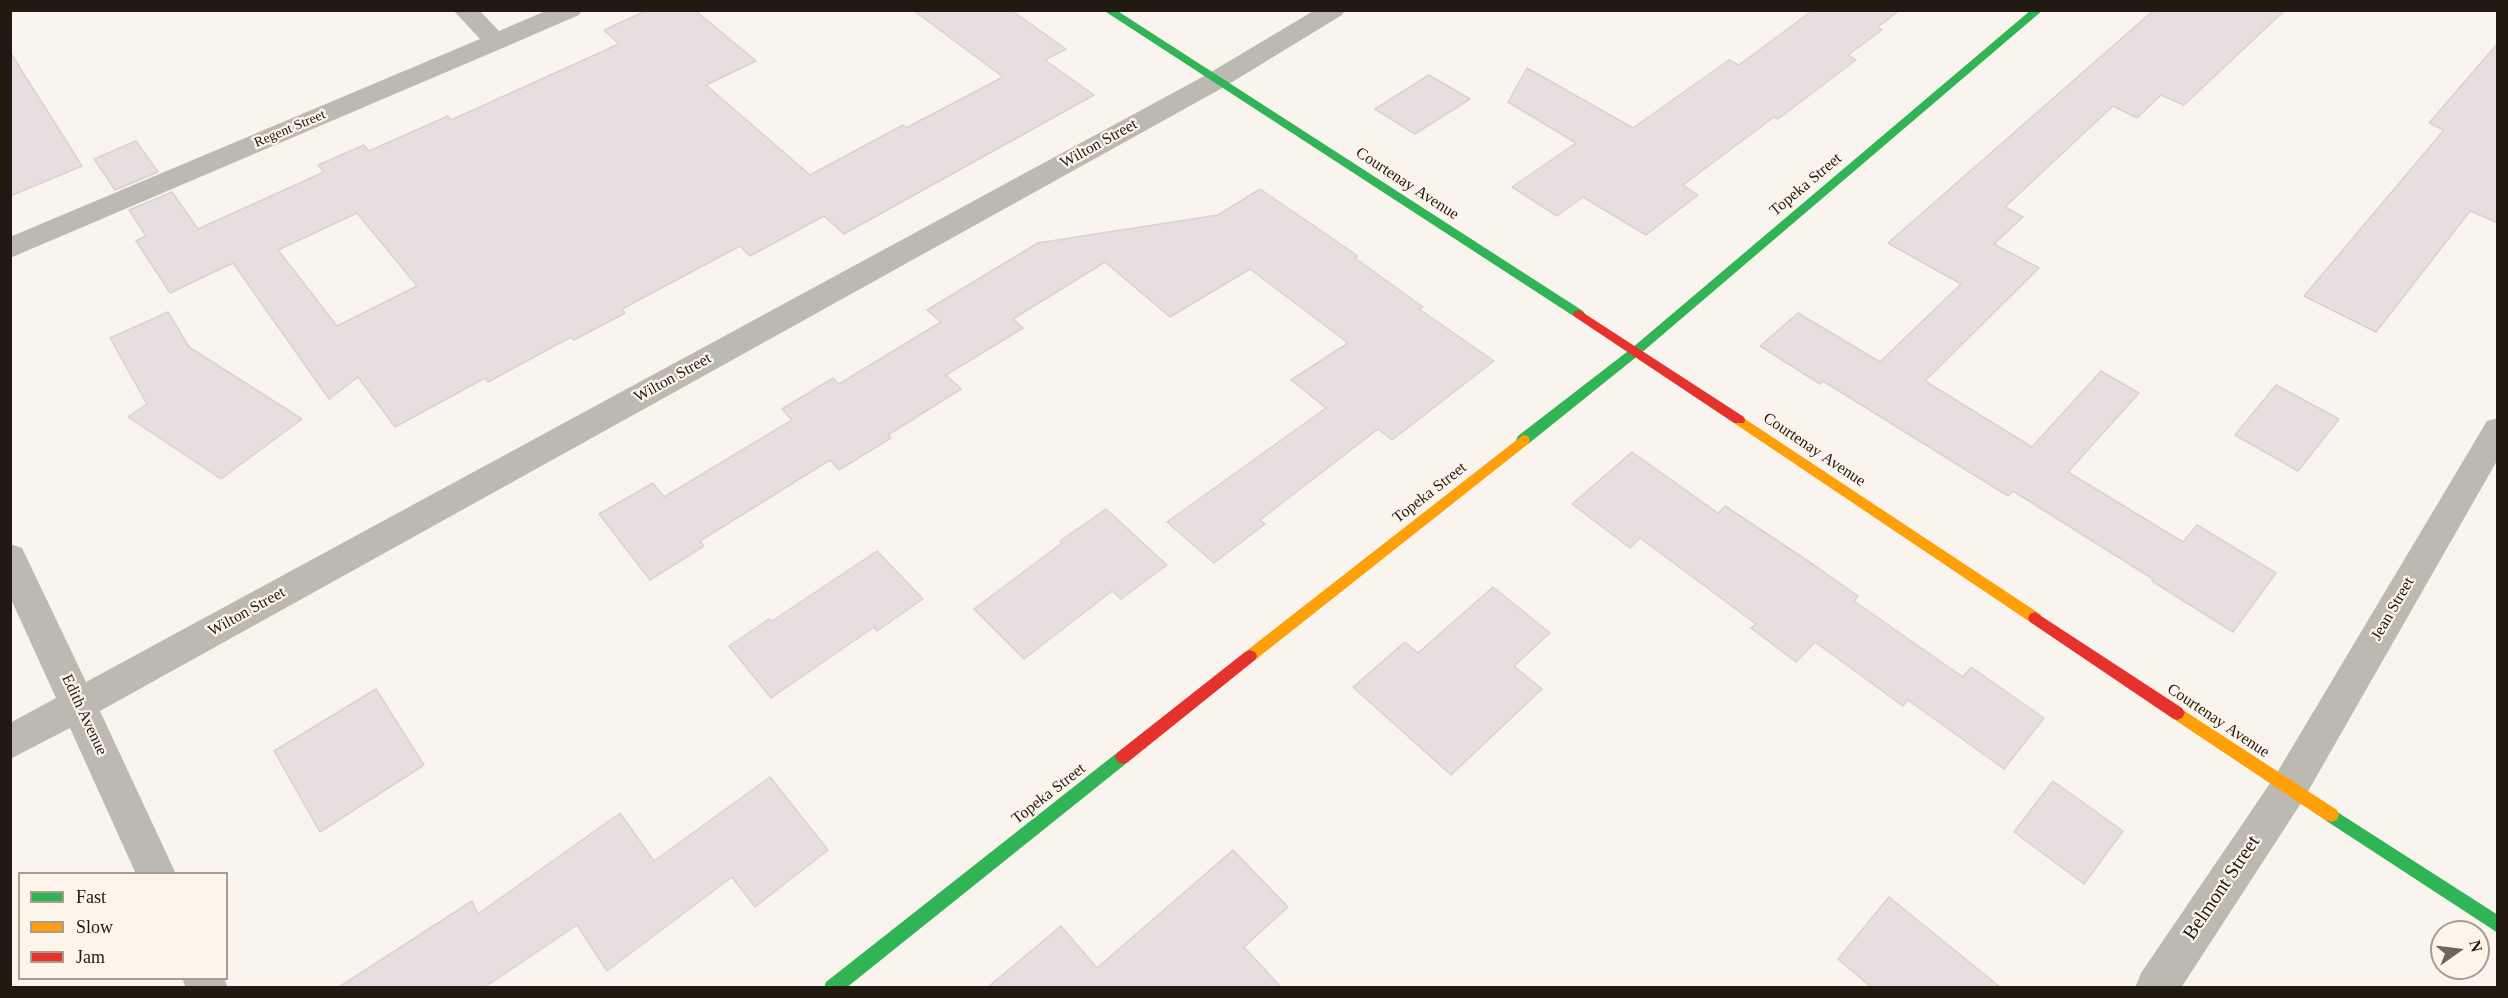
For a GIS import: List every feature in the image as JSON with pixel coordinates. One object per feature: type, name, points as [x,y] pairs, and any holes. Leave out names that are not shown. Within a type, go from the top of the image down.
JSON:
[{"type":"street","points":[[465,10],[496,42]]},
{"type":"street","name":"Regent Street","points":[[10,248],[570,10]]},
{"type":"street","name":"Courtenay Avenue","points":[[1108,10],[1636,351],[2289,788],[2498,925]]},
{"type":"street","name":"Wilton Street","points":[[10,742],[1215,81],[1333,10]]},
{"type":"street","name":"Topeka Street","points":[[832,987],[1636,351],[2038,10]]},
{"type":"street","name":"Jean Street","points":[[2289,788],[2498,430]]},
{"type":"street","name":"Edith Avenue","points":[[10,558],[156,872]]},
{"type":"street","name":"Belmont Street","points":[[2156,987],[2289,788]]},
{"type":"building","points":[[648,10],[695,10],[756,61],[706,85],[810,175],[903,125],[906,128],[1003,77],[913,10],[1011,10],[1066,49],[1045,60],[1094,95],[844,234],[824,216],[750,256],[740,246],[622,309],[625,313],[574,340],[571,337],[488,382],[485,378],[395,427],[358,377],[329,399],[233,263],[170,293],[136,241],[146,236],[129,210],[172,192],[198,229],[324,172],[318,165],[364,145],[369,151],[448,116],[451,120],[619,44],[604,30]],"holes":[[[357,213],[417,286],[337,326],[278,250]]]},
{"type":"building","points":[[1813,10],[1900,10],[1878,27],[1882,30],[1848,55],[1856,60],[1778,119],[1774,117],[1683,185],[1698,195],[1646,235],[1583,197],[1557,216],[1512,187],[1576,143],[1508,102],[1527,68],[1633,128],[1729,60],[1739,65]]},
{"type":"building","points":[[2154,10],[2285,10],[2184,105],[2161,95],[2137,118],[2113,106],[2005,207],[2023,217],[1994,244],[2039,268],[1925,381],[2032,447],[2101,371],[2139,393],[2068,472],[2183,542],[2197,525],[2276,573],[2233,632],[2013,491],[2008,496],[1823,381],[1820,384],[1760,346],[1798,313],[1880,362],[1961,284],[1888,243]]},
{"type":"building","points":[[2498,43],[2498,223],[2470,211],[2376,332],[2304,296],[2444,130],[2429,123]]},
{"type":"building","points":[[10,52],[82,166],[10,196]]},
{"type":"building","points":[[1429,75],[1470,99],[1415,134],[1375,109]]},
{"type":"building","points":[[136,141],[158,172],[115,190],[94,159]]},
{"type":"building","points":[[1260,189],[1358,256],[1355,258],[1423,307],[1419,309],[1494,361],[1392,440],[1378,429],[1260,520],[1265,524],[1214,563],[1167,522],[1326,408],[1291,380],[1348,343],[1250,269],[1170,317],[1105,262],[1013,319],[1023,328],[946,375],[961,389],[888,435],[891,438],[839,470],[830,460],[700,541],[704,546],[650,580],[599,514],[653,483],[664,497],[792,420],[782,409],[833,378],[839,384],[941,322],[927,310],[1038,243],[1218,215]]},
{"type":"building","points":[[168,312],[189,347],[302,419],[221,479],[128,417],[147,404],[110,338]]},
{"type":"building","points":[[2276,385],[2339,419],[2298,471],[2235,435]]},
{"type":"building","points":[[1632,452],[1718,513],[1725,506],[1814,565],[1858,596],[1854,601],[1963,677],[1971,667],[2044,718],[2004,769],[1908,700],[1903,706],[1815,642],[1796,662],[1751,628],[1756,624],[1640,538],[1630,548],[1572,504]]},
{"type":"building","points":[[1106,509],[1167,565],[1121,599],[1112,591],[1024,659],[974,609],[1062,543],[1060,541]]},
{"type":"building","points":[[877,551],[923,599],[877,631],[874,627],[771,698],[729,646],[769,619],[772,621]]},
{"type":"building","points":[[1493,587],[1550,633],[1514,666],[1542,689],[1451,775],[1353,687],[1405,642],[1418,653]]},
{"type":"building","points":[[376,689],[424,765],[320,832],[274,751]]},
{"type":"building","points":[[770,777],[828,850],[755,907],[732,877],[607,971],[577,925],[485,987],[339,987],[472,901],[478,914],[620,813],[654,861]]},
{"type":"building","points":[[2053,781],[2123,831],[2084,884],[2014,832]]},
{"type":"building","points":[[1233,850],[1288,907],[1244,947],[1281,987],[988,987],[1061,926],[1097,968]]},
{"type":"building","points":[[1889,897],[2000,987],[1871,987],[1838,959]]},
{"type":"traffic: fast","points":[[1108,10],[1579,314]]},
{"type":"traffic: fast","points":[[1523,440],[1636,351],[2038,10]]},
{"type":"traffic: fast","points":[[832,988],[1123,757]]},
{"type":"traffic: fast","points":[[2331,815],[2498,925]]},
{"type":"traffic: slow","points":[[1739,420],[2035,618]]},
{"type":"traffic: slow","points":[[1250,656],[1523,440]]},
{"type":"traffic: slow","points":[[2177,713],[2331,815]]},
{"type":"traffic: jam","points":[[1579,314],[1739,420]]},
{"type":"traffic: jam","points":[[2035,618],[2177,713]]},
{"type":"traffic: jam","points":[[1123,757],[1250,656]]}]
